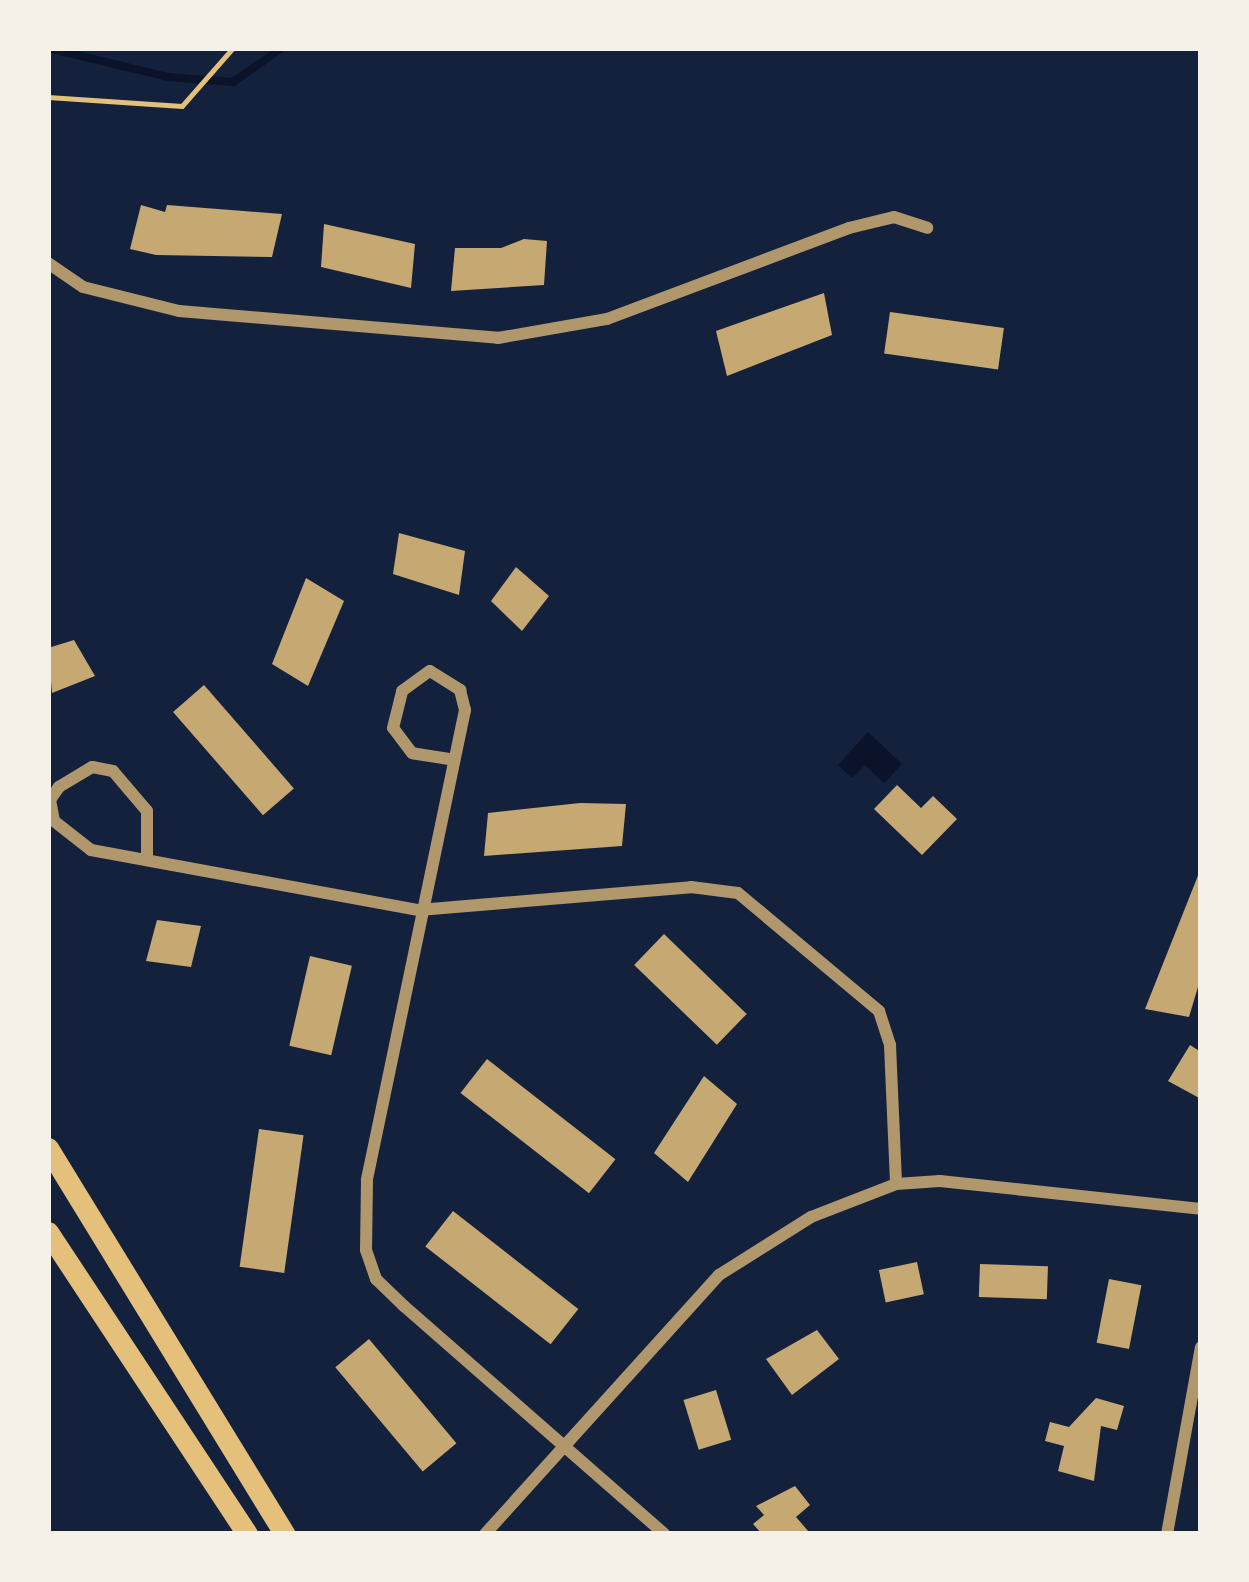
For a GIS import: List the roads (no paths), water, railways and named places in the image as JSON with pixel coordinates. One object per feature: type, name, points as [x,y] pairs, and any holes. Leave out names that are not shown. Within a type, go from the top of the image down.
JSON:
[{"type":"main road","points":[[48,1148],[285,1534]]},
{"type":"main road","points":[[48,1232],[247,1534]]},
{"type":"street","points":[[48,263],[83,287],[179,311],[498,338],[608,319],[849,228],[894,218],[927,228]]},
{"type":"street","points":[[449,759],[412,752],[393,728],[402,691],[430,671],[460,690],[465,710],[449,759],[367,1180],[367,1250],[376,1280],[664,1534]]},
{"type":"street","points":[[147,859],[147,812],[113,771],[92,767],[59,787],[50,800],[54,821],[70,841],[147,859],[419,910],[691,887],[738,893],[879,1011],[890,1046],[896,1184]]},
{"type":"street","points":[[485,1534],[719,1275],[811,1217],[896,1184],[1049,1186],[1201,1209]]},
{"type":"street","points":[[1167,1534],[1201,1347]]},
{"type":"water","points":[[868,732],[902,764],[884,783],[865,765],[852,778],[838,765]]},
{"type":"waterway","points":[[48,48],[168,77],[233,82],[282,48]]}]
